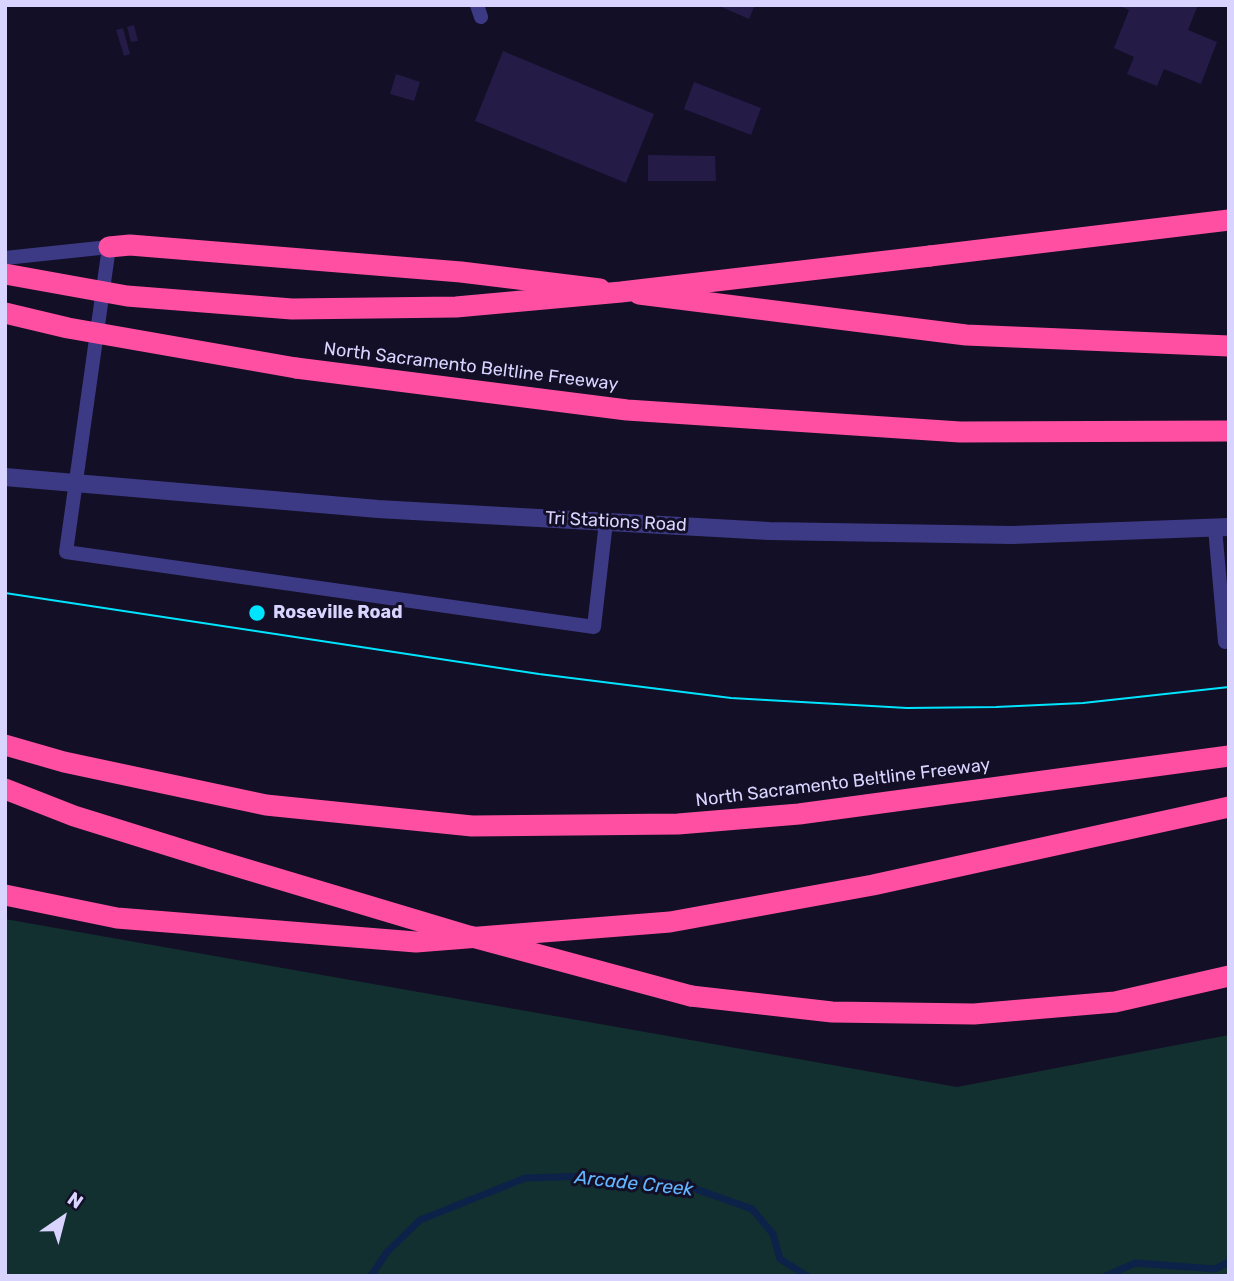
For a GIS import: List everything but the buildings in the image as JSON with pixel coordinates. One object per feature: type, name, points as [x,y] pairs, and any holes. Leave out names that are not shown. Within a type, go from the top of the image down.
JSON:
[{"type":"highway","points":[[5,274],[127,296],[292,309],[456,307],[621,292],[1229,220]]},
{"type":"highway","points":[[109,247],[130,245],[461,272],[966,335],[1229,346]]},
{"type":"highway","name":"North Sacramento Beltline Freeway","points":[[5,313],[68,328],[296,368],[627,410],[960,432],[1229,431]]},
{"type":"highway","name":"North Sacramento Beltline Freeway","points":[[5,745],[64,762],[266,805],[472,826],[678,824],[799,814],[1229,756]]},
{"type":"highway","points":[[5,789],[74,816],[212,859],[470,936],[691,996],[832,1012],[974,1014],[1115,1002],[1229,976]]},
{"type":"highway","points":[[5,895],[117,918],[416,942],[670,922],[873,885],[1229,807]]},
{"type":"street","name":"Tri Stations Road","points":[[5,477],[378,509],[769,531],[1012,535],[1222,528]]},
{"type":"lane","points":[[5,258],[109,247],[66,552],[594,627],[606,522]]},
{"type":"lane","points":[[1222,528],[1225,642]]},
{"type":"green space","points":[[5,919],[957,1087],[1229,1035],[1229,1276],[5,1276]]},
{"type":"waterway","name":"Arcade Creek","points":[[371,1276],[387,1252],[420,1220],[525,1178],[589,1176],[652,1180],[693,1188],[752,1209],[773,1234],[780,1259],[807,1276]]},
{"type":"waterway","name":"Arcade Creek","points":[[1106,1276],[1135,1263],[1215,1269],[1229,1262]]},
{"type":"tram line","points":[[5,593],[539,674],[731,698],[907,708],[996,707],[1083,703],[1229,687]]},
{"type":"place","name":"Roseville Road","points":[[257,613]]}]
